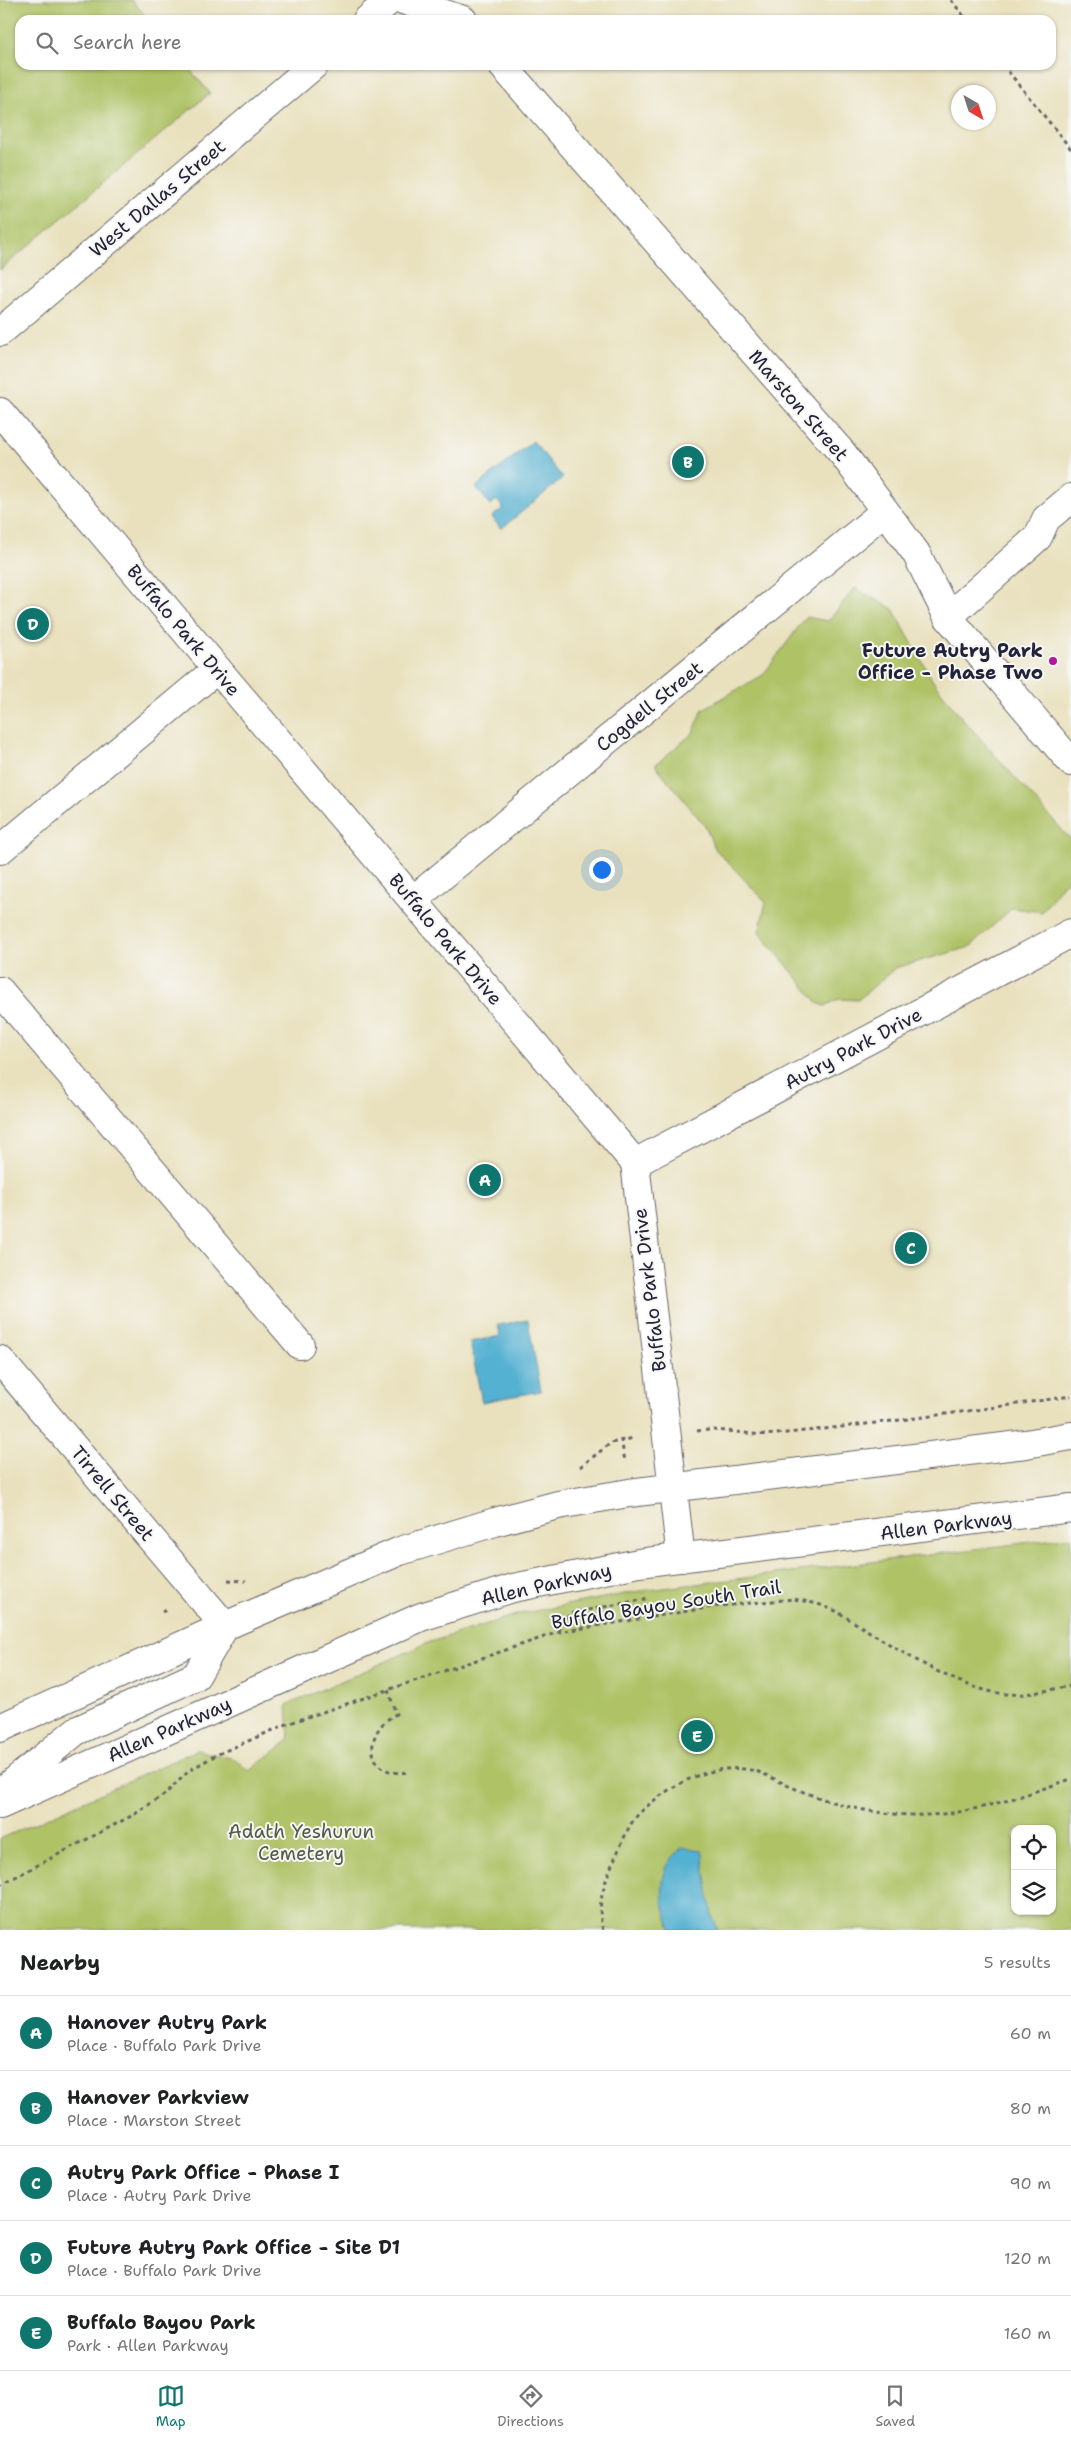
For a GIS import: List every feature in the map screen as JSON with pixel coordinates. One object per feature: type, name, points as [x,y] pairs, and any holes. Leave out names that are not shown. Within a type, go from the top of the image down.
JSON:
[{"type":"street","points":[[373,15],[390,0]]},
{"type":"street","points":[[403,0],[448,15]]},
{"type":"street","name":"West Dallas Street","points":[[0,332],[308,70]]},
{"type":"street","name":"Marston Street","points":[[506,70],[843,454],[916,553],[948,617],[1071,762]]},
{"type":"street","name":"Buffalo Park Drive","points":[[0,412],[634,1163],[681,1558]]},
{"type":"street","points":[[948,617],[1038,537],[1046,518],[1071,498]]},
{"type":"street","name":"Cogdell Street","points":[[413,900],[885,511]]},
{"type":"street","points":[[0,850],[217,669]]},
{"type":"street","name":"Autry Park Drive","points":[[634,1163],[1071,933]]},
{"type":"street","points":[[0,991],[300,1345]]},
{"type":"street","name":"Tirrell Street","points":[[0,1360],[225,1626]]},
{"type":"street","points":[[0,1728],[225,1626],[400,1551],[485,1524],[558,1505],[673,1488],[1026,1444],[1071,1436]]},
{"type":"street","name":"Allen Parkway","points":[[0,1805],[421,1617],[513,1588],[639,1562],[1071,1508]]},
{"type":"street","points":[[0,1793],[76,1731],[196,1676],[225,1626]]},
{"type":"path","points":[[951,0],[963,15]]},
{"type":"path","points":[[1007,70],[1071,150]]},
{"type":"path","points":[[703,1430],[717,1429],[735,1433],[774,1434],[959,1414],[1071,1396]]},
{"type":"path","points":[[559,1632],[563,1620],[573,1613],[645,1599]]},
{"type":"path","name":"Buffalo Bayou South Trail","points":[[0,1885],[135,1814],[164,1795],[190,1770],[216,1755],[287,1724],[559,1632],[719,1606],[794,1599],[818,1604],[836,1611],[948,1677],[985,1691],[1009,1695],[1071,1686]]},
{"type":"path","points":[[388,1690],[396,1714],[379,1726],[372,1744],[373,1753],[385,1768],[401,1773],[408,1772]]},
{"type":"path","points":[[603,1930],[601,1900],[606,1878],[628,1828],[641,1813],[670,1790],[688,1780],[716,1770],[732,1768],[755,1771],[830,1803],[864,1812],[915,1816],[968,1811],[1071,1779]]},
{"type":"green space","points":[[0,0],[132,0],[145,15],[15,15],[15,70],[190,70],[210,93],[0,270]]},
{"type":"green space","points":[[855,588],[893,609],[933,681],[961,717],[1071,840],[1071,874],[1042,912],[1012,908],[970,947],[895,968],[858,1000],[839,999],[825,1006],[819,1004],[759,932],[766,902],[714,848],[706,827],[655,765],[693,733],[703,709],[763,675],[806,617],[828,621]]},
{"type":"green space","name":"Adath Yeshurun Cemetery","points":[[1071,1537],[1071,1930],[0,1930],[0,1839],[197,1750],[235,1759],[249,1771],[289,1740],[287,1705],[430,1642],[519,1614],[640,1591]]},
{"type":"water","points":[[533,441],[563,478],[501,529],[492,517],[503,508],[497,500],[490,505],[476,487]]},
{"type":"water","points":[[528,1320],[541,1391],[482,1402],[470,1342],[500,1336],[498,1325]]},
{"type":"water","points":[[682,1847],[702,1850],[712,1916],[718,1930],[672,1930],[664,1908],[662,1892],[666,1869]]},
{"type":"place","name":"Hanover Parkview","points":[[688,462]]},
{"type":"place","name":"Future Autry Park Office - Site D1","points":[[33,624]]},
{"type":"place","name":"Future Autry Park Office - Phase Two","points":[[1053,661]]},
{"type":"place","name":"Hanover Autry Park","points":[[485,1180]]},
{"type":"place","name":"Autry Park Office - Phase I","points":[[911,1248]]},
{"type":"place","name":"Buffalo Bayou Park","points":[[697,1736]]}]
